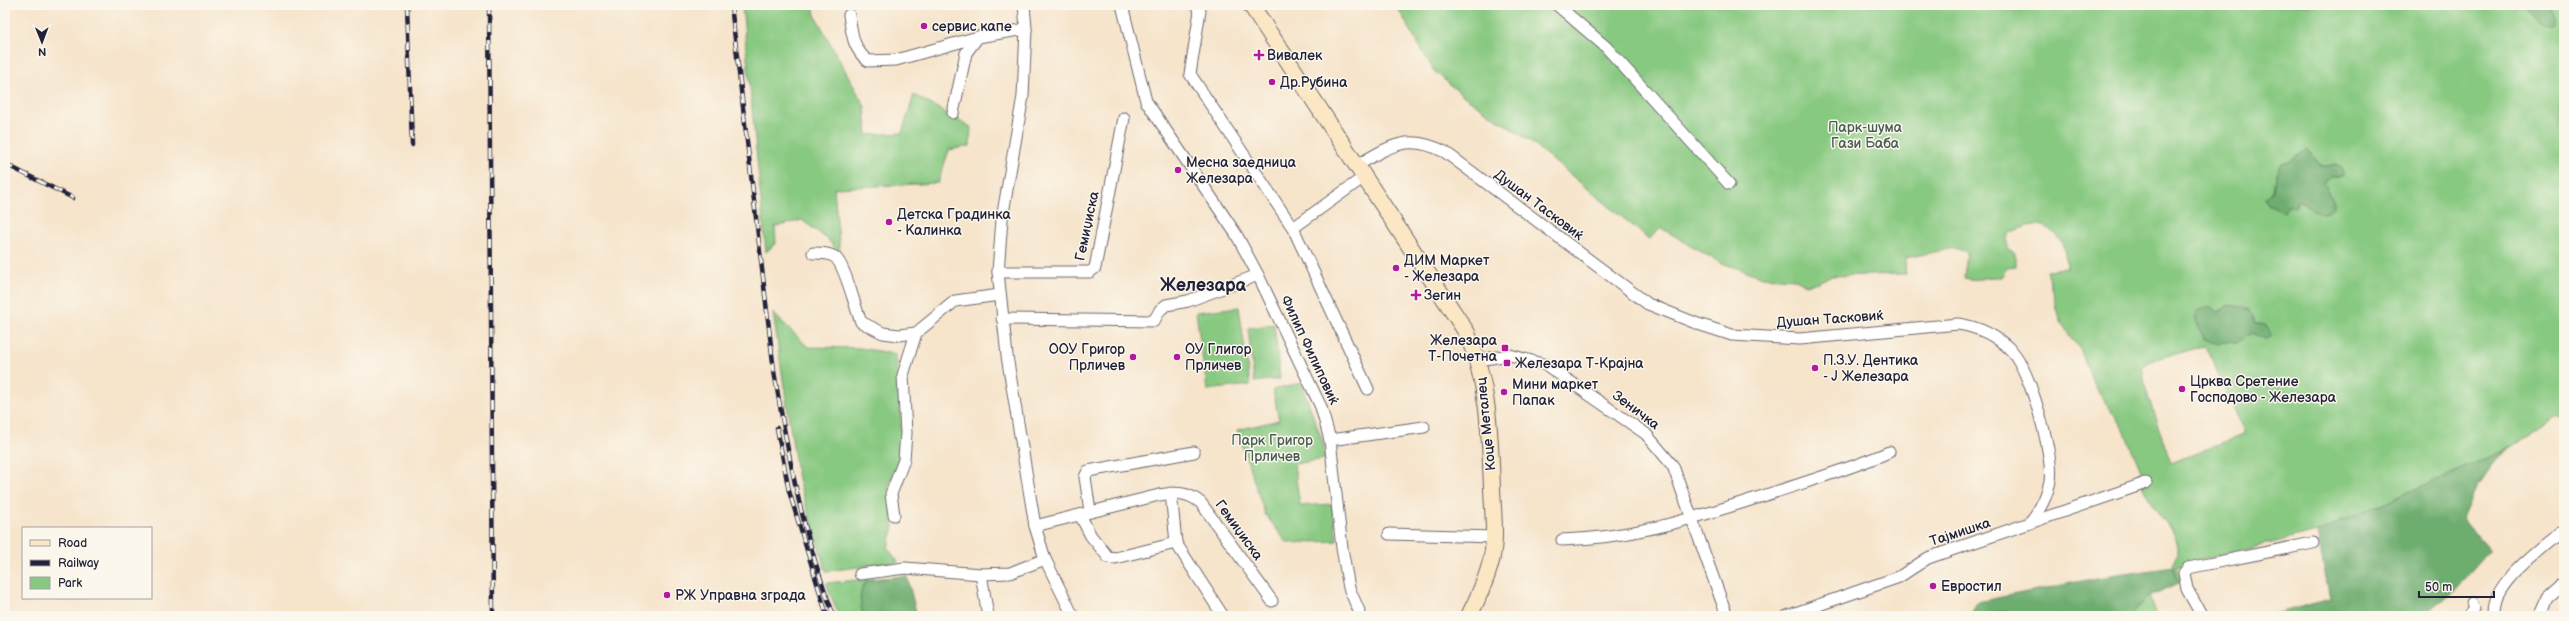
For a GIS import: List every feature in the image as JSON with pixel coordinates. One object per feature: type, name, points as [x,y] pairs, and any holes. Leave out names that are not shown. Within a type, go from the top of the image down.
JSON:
[{"type":"street","points":[[1024,5],[1026,29],[1023,96],[1002,219],[998,272],[1002,319],[1035,526],[1045,559],[1073,616]]},
{"type":"street","name":"Филип Филиповиќ","points":[[1122,5],[1146,101],[1236,234],[1258,274],[1321,407],[1330,440],[1342,548],[1349,588],[1359,610]]},
{"type":"street","points":[[1196,5],[1200,11],[1190,74],[1292,228],[1368,389]]},
{"type":"street","name":"Коце Металец","points":[[1251,5],[1467,334],[1478,360],[1490,432],[1494,537],[1490,565],[1478,598],[1469,616]]},
{"type":"street","points":[[1558,5],[1606,47],[1729,184]]},
{"type":"street","points":[[849,15],[853,42],[862,56],[868,61],[896,60],[978,37],[1026,29]]},
{"type":"street","points":[[953,113],[966,53],[978,37]]},
{"type":"street","name":"Гемиџиска","points":[[998,272],[1090,272],[1095,268],[1124,118]]},
{"type":"street","name":"Душан Тасковиќ","points":[[1360,171],[1400,144],[1410,141],[1428,144],[1445,152],[1648,304],[1698,324],[1732,335],[1800,339],[1958,324],[1970,326],[1990,334],[2005,345],[2018,360],[2034,399],[2046,444],[2050,463],[2050,481],[2039,512],[2030,522]]},
{"type":"street","points":[[1292,228],[1360,171]]},
{"type":"street","points":[[813,253],[824,253],[836,258],[842,268],[861,322],[868,327],[883,333],[899,335],[916,333],[955,301],[1000,295]]},
{"type":"street","points":[[1002,319],[1154,321],[1160,310],[1166,305],[1188,301],[1258,274]]},
{"type":"street","points":[[894,515],[891,494],[904,460],[906,433],[903,375],[916,333]]},
{"type":"street","name":"Зеничка","points":[[1478,360],[1510,355],[1546,365],[1646,434],[1673,466],[1727,616]]},
{"type":"street","points":[[1330,440],[1424,427]]},
{"type":"street","points":[[1176,543],[1115,558],[1108,557],[1091,536],[1085,513],[1085,477],[1088,471],[1194,452]]},
{"type":"street","points":[[1562,540],[1607,538],[1640,532],[1692,518],[1840,472],[1889,452]]},
{"type":"street","name":"Тајмишка","points":[[1787,616],[1899,577],[1928,558],[1996,536],[2030,522],[2146,483]]},
{"type":"street","points":[[1172,493],[1176,543],[1223,616]]},
{"type":"street","name":"Гемиџиска","points":[[1035,526],[1172,493],[1189,495],[1201,503],[1272,601]]},
{"type":"street","points":[[2495,616],[2495,600],[2502,587],[2560,532]]},
{"type":"street","points":[[1389,534],[1494,537]]},
{"type":"street","points":[[2202,616],[2185,584],[2184,573],[2188,568],[2313,543]]},
{"type":"street","points":[[860,574],[905,568],[981,574],[1010,573],[1045,559]]},
{"type":"street","points":[[981,574],[988,616]]},
{"type":"street","points":[[2540,616],[2548,598],[2564,584]]},
{"type":"street","points":[[2468,616],[2474,609],[2472,603]]},
{"type":"green space","points":[[742,5],[813,5],[815,15],[865,107],[867,135],[902,133],[914,95],[971,127],[970,146],[949,150],[938,183],[834,188],[840,253],[826,238],[802,220],[775,227],[776,243],[766,252]]},
{"type":"green space","name":"Парк-шума Гази Баба","points":[[1396,5],[2526,5],[2535,16],[2542,21],[2550,25],[2555,25],[2557,19],[2550,5],[2564,5],[2564,418],[2557,413],[2546,424],[2512,447],[2317,532],[2177,566],[2182,582],[2179,583],[2173,564],[2177,556],[2178,548],[2173,532],[2149,499],[2143,484],[2146,483],[2124,430],[2094,386],[2081,351],[2062,325],[2046,270],[2067,268],[2063,247],[2057,235],[2052,231],[2046,227],[2035,225],[2010,232],[2007,238],[2008,249],[2015,253],[2015,267],[2007,268],[2001,277],[1978,279],[1964,278],[1967,252],[1954,248],[1906,258],[1905,274],[1830,276],[1818,282],[1806,285],[1796,279],[1763,277],[1719,262],[1661,228],[1649,239],[1528,140],[1461,94],[1434,71]],"holes":[[[2307,150],[2319,165],[2335,165],[2343,169],[2339,177],[2331,177],[2324,183],[2334,202],[2306,206],[2297,201],[2296,206],[2289,205],[2285,212],[2268,204],[2264,198],[2273,191],[2275,176],[2281,164],[2289,162]],[[2229,305],[2246,307],[2253,315],[2255,323],[2262,323],[2265,339],[2253,333],[2228,341],[2215,339],[2202,334],[2195,316],[2217,312]],[[2205,346],[2245,434],[2171,463],[2147,394],[2142,368],[2150,361]]]},
{"type":"green space","points":[[2526,5],[2550,5],[2557,19],[2555,25],[2541,22],[2531,13]]},
{"type":"green space","points":[[2307,149],[2319,165],[2335,165],[2343,169],[2343,176],[2331,177],[2324,183],[2334,202],[2334,206],[2323,213],[2297,201],[2296,207],[2293,208],[2289,205],[2285,212],[2268,204],[2264,198],[2273,191],[2275,176],[2281,164],[2289,162]]},
{"type":"green space","points":[[2229,305],[2250,310],[2255,323],[2265,324],[2271,334],[2270,337],[2265,339],[2253,333],[2235,344],[2234,341],[2218,343],[2204,339],[2196,320],[2196,312],[2204,308],[2212,308],[2217,312]]},
{"type":"green space","points":[[1239,307],[1250,385],[1207,390],[1196,312]]},
{"type":"green space","points":[[773,313],[808,347],[860,348],[896,354],[901,427],[901,454],[888,488],[894,527],[888,548],[898,562],[826,571],[798,479]]},
{"type":"green space","points":[[1274,324],[1280,379],[1254,382],[1248,328]]},
{"type":"green space","name":"Парк Григор Прличев","points":[[1301,383],[1324,445],[1325,459],[1294,464],[1300,506],[1332,504],[1337,541],[1287,543],[1265,514],[1237,430],[1279,420],[1273,390]]},
{"type":"green space","points":[[2512,447],[2496,460],[2482,478],[2462,519],[2490,550],[2457,588],[2421,616],[2267,616],[2330,599],[2317,532]]},
{"type":"green space","points":[[2173,567],[2179,583],[2150,596],[2129,616],[2036,616],[1995,612],[1990,616],[1970,616],[1977,602],[2097,578]]},
{"type":"green space","points":[[907,576],[917,616],[863,616],[860,596],[865,583],[869,579]]},
{"type":"green space","points":[[869,579],[865,583],[860,596],[863,616],[839,616],[826,583]]},
{"type":"green space","points":[[2150,596],[2157,616],[2129,616]]},
{"type":"green space","points":[[1995,612],[2032,614],[2036,616],[1990,616]]},
{"type":"railway","points":[[407,5],[412,145]]},
{"type":"railway","points":[[489,5],[493,616]]},
{"type":"railway","points":[[731,5],[774,371],[791,465],[805,526],[823,586],[834,616]]},
{"type":"railway","points":[[5,164],[73,198]]},
{"type":"railway","points":[[777,428],[789,491],[827,616]]},
{"type":"place","name":"сервис капе","points":[[924,26]]},
{"type":"place","name":"Вивалек","points":[[1259,55]]},
{"type":"place","name":"Др.Рубина","points":[[1272,82]]},
{"type":"place","name":"Месна заедница Железара","points":[[1178,170]]},
{"type":"place","name":"Детска Градинка - Калинка","points":[[889,222]]},
{"type":"place","name":"ДИМ Маркет - Железара","points":[[1396,268]]},
{"type":"place","name":"Зегин","points":[[1416,295]]},
{"type":"place","name":"Железара Т-Почетна","points":[[1505,348]]},
{"type":"place","name":"ООУ Григор Прличев","points":[[1133,357]]},
{"type":"place","name":"ОУ Глигор Прличев","points":[[1177,357]]},
{"type":"place","name":"Железара Т-Крајна","points":[[1507,363]]},
{"type":"place","name":"П.З.У. Дентика - Ј Железара","points":[[1815,368]]},
{"type":"place","name":"Црква Сретение Господово - Железара","points":[[2182,389]]},
{"type":"place","name":"Мини маркет Папак","points":[[1504,392]]},
{"type":"place","name":"Евростил","points":[[1933,586]]},
{"type":"place","name":"РЖ Управна зграда","points":[[667,595]]},
{"type":"district","name":"Железара","points":[[1203,285]]}]
